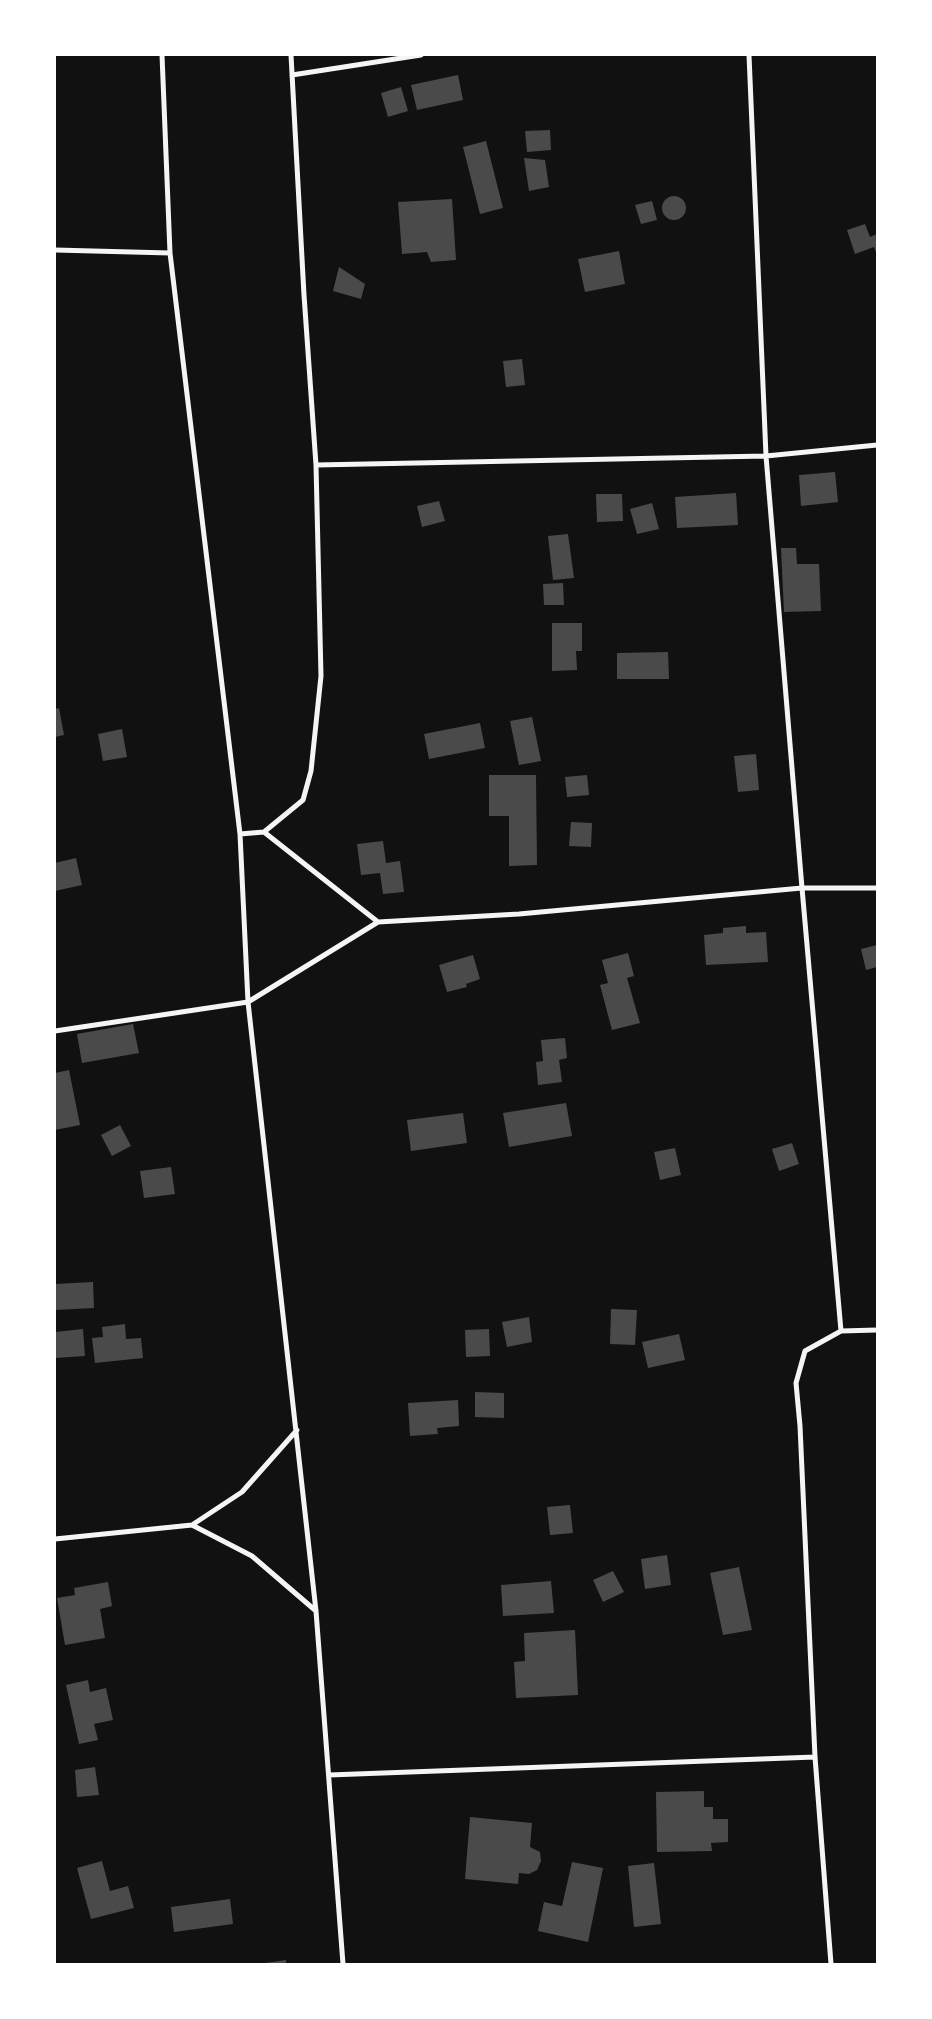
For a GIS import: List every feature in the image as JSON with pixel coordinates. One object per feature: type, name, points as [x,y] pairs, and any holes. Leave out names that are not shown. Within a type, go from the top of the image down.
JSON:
[{"type":"street","points":[[162,55],[170,254],[240,834],[248,1002],[316,1611],[343,1964]]},
{"type":"street","points":[[240,834],[264,832],[303,800],[311,771],[321,676],[316,465],[304,295],[291,55]]},
{"type":"street","points":[[292,75],[420,55]]},
{"type":"street","points":[[749,55],[766,456],[841,1331]]},
{"type":"street","points":[[55,250],[170,254]]},
{"type":"street","points":[[316,465],[766,456],[877,445]]},
{"type":"street","points":[[264,832],[378,922]]},
{"type":"street","points":[[55,1031],[248,1002],[378,922],[518,914],[802,888],[877,888]]},
{"type":"street","points":[[830,1964],[815,1757],[801,1446],[796,1383],[805,1351],[841,1331],[877,1330]]},
{"type":"street","points":[[55,1539],[192,1525],[242,1492],[297,1430]]},
{"type":"street","points":[[192,1525],[252,1556],[316,1611]]},
{"type":"street","points":[[329,1775],[815,1757]]},
{"type":"building","points":[[458,75],[463,100],[417,110],[411,85]]},
{"type":"building","points":[[401,87],[408,111],[388,117],[381,93]]},
{"type":"building","points":[[550,130],[551,150],[527,152],[525,131]]},
{"type":"building","points":[[486,141],[503,208],[480,214],[463,147]]},
{"type":"building","points":[[524,158],[545,160],[549,187],[529,191]]},
{"type":"building","points":[[674,196],[682,200],[686,208],[682,216],[674,220],[666,216],[662,208],[666,200]]},
{"type":"building","points":[[452,199],[456,260],[431,262],[427,252],[402,254],[398,202]]},
{"type":"building","points":[[652,201],[657,220],[641,224],[635,205]]},
{"type":"building","points":[[865,224],[870,237],[877,234],[877,255],[874,247],[855,254],[847,230]]},
{"type":"building","points":[[619,251],[625,284],[585,292],[578,259]]},
{"type":"building","points":[[339,267],[365,284],[361,299],[333,291]]},
{"type":"building","points":[[522,359],[525,385],[506,387],[503,361]]},
{"type":"building","points":[[835,472],[838,502],[801,506],[799,475]]},
{"type":"building","points":[[736,493],[738,525],[677,528],[675,497]]},
{"type":"building","points":[[596,494],[622,494],[623,521],[597,522]]},
{"type":"building","points":[[439,501],[445,521],[422,527],[417,506]]},
{"type":"building","points":[[652,503],[659,529],[637,534],[630,509]]},
{"type":"building","points":[[568,534],[574,578],[553,580],[548,536]]},
{"type":"building","points":[[781,548],[796,548],[797,564],[819,564],[821,611],[784,612]]},
{"type":"building","points":[[563,583],[564,605],[544,605],[543,584]]},
{"type":"building","points":[[552,623],[582,623],[582,651],[576,651],[577,670],[552,671]]},
{"type":"building","points":[[668,652],[669,679],[617,679],[617,653]]},
{"type":"building","points":[[59,708],[64,735],[55,737],[55,709]]},
{"type":"building","points":[[532,717],[541,761],[519,765],[510,721]]},
{"type":"building","points":[[480,723],[485,748],[429,759],[424,734]]},
{"type":"building","points":[[122,729],[127,757],[103,761],[98,734]]},
{"type":"building","points":[[756,754],[759,790],[738,792],[734,756]]},
{"type":"building","points":[[489,775],[536,775],[537,865],[509,866],[509,816],[489,816]]},
{"type":"building","points":[[587,775],[589,795],[567,797],[565,777]]},
{"type":"building","points":[[571,822],[592,823],[591,847],[569,846]]},
{"type":"building","points":[[383,841],[386,863],[400,861],[404,892],[383,894],[380,873],[361,875],[357,844]]},
{"type":"building","points":[[76,858],[82,885],[55,891],[55,863]]},
{"type":"building","points":[[746,926],[746,933],[766,932],[768,962],[706,965],[704,935],[723,933],[723,928]]},
{"type":"building","points":[[877,945],[877,967],[866,970],[861,949]]},
{"type":"building","points":[[628,953],[634,976],[627,978],[640,1023],[612,1030],[600,985],[608,983],[602,960]]},
{"type":"building","points":[[473,955],[480,979],[466,984],[467,987],[447,992],[439,965]]},
{"type":"building","points":[[133,1024],[139,1053],[82,1063],[77,1034]]},
{"type":"building","points":[[565,1038],[567,1058],[559,1060],[562,1082],[538,1085],[536,1062],[543,1061],[541,1040]]},
{"type":"building","points":[[69,1070],[80,1125],[55,1130],[55,1073]]},
{"type":"building","points":[[566,1103],[572,1136],[509,1147],[503,1113]]},
{"type":"building","points":[[463,1113],[467,1143],[411,1151],[407,1120]]},
{"type":"building","points":[[120,1125],[131,1146],[112,1156],[101,1135]]},
{"type":"building","points":[[792,1143],[799,1164],[779,1171],[772,1149]]},
{"type":"building","points":[[675,1148],[681,1175],[660,1180],[654,1152]]},
{"type":"building","points":[[171,1167],[175,1194],[144,1198],[140,1171]]},
{"type":"building","points":[[93,1282],[94,1308],[55,1310],[55,1284]]},
{"type":"building","points":[[611,1309],[637,1310],[635,1345],[610,1344]]},
{"type":"building","points":[[529,1317],[532,1342],[507,1347],[502,1322]]},
{"type":"building","points":[[125,1324],[126,1339],[141,1338],[143,1358],[95,1363],[92,1338],[103,1337],[102,1327]]},
{"type":"building","points":[[83,1329],[85,1356],[55,1358],[55,1332]]},
{"type":"building","points":[[489,1329],[490,1356],[466,1357],[465,1330]]},
{"type":"building","points":[[679,1334],[685,1360],[648,1368],[642,1342]]},
{"type":"building","points":[[475,1392],[504,1393],[504,1418],[475,1417]]},
{"type":"building","points":[[458,1400],[459,1426],[437,1428],[438,1434],[410,1436],[408,1403]]},
{"type":"building","points":[[570,1505],[573,1533],[550,1535],[547,1507]]},
{"type":"building","points":[[667,1555],[671,1585],[645,1589],[641,1559]]},
{"type":"building","points":[[739,1567],[752,1630],[723,1635],[710,1573]]},
{"type":"building","points":[[613,1571],[624,1592],[603,1602],[593,1580]]},
{"type":"building","points":[[551,1581],[554,1613],[503,1616],[501,1585]]},
{"type":"building","points":[[108,1582],[112,1606],[100,1609],[105,1638],[65,1645],[57,1598],[75,1595],[74,1588]]},
{"type":"building","points":[[575,1630],[578,1695],[516,1698],[514,1662],[525,1661],[524,1633]]},
{"type":"building","points":[[88,1680],[90,1692],[106,1688],[113,1720],[94,1724],[98,1740],[79,1744],[66,1685]]},
{"type":"building","points":[[95,1767],[99,1795],[77,1797],[75,1770]]},
{"type":"building","points":[[704,1791],[704,1807],[713,1807],[713,1819],[728,1819],[728,1842],[711,1843],[712,1851],[657,1852],[656,1792]]},
{"type":"building","points":[[470,1817],[532,1823],[530,1847],[540,1852],[541,1861],[537,1870],[529,1874],[519,1873],[518,1884],[465,1879]]},
{"type":"building","points":[[102,1861],[110,1891],[128,1886],[134,1908],[91,1919],[77,1868]]},
{"type":"building","points":[[572,1862],[603,1868],[588,1942],[538,1931],[544,1902],[562,1906]]},
{"type":"building","points":[[654,1863],[661,1924],[634,1927],[628,1866]]},
{"type":"building","points":[[230,1899],[233,1924],[174,1932],[171,1907]]},
{"type":"building","points":[[286,1960],[286,1964],[265,1963]]}]
